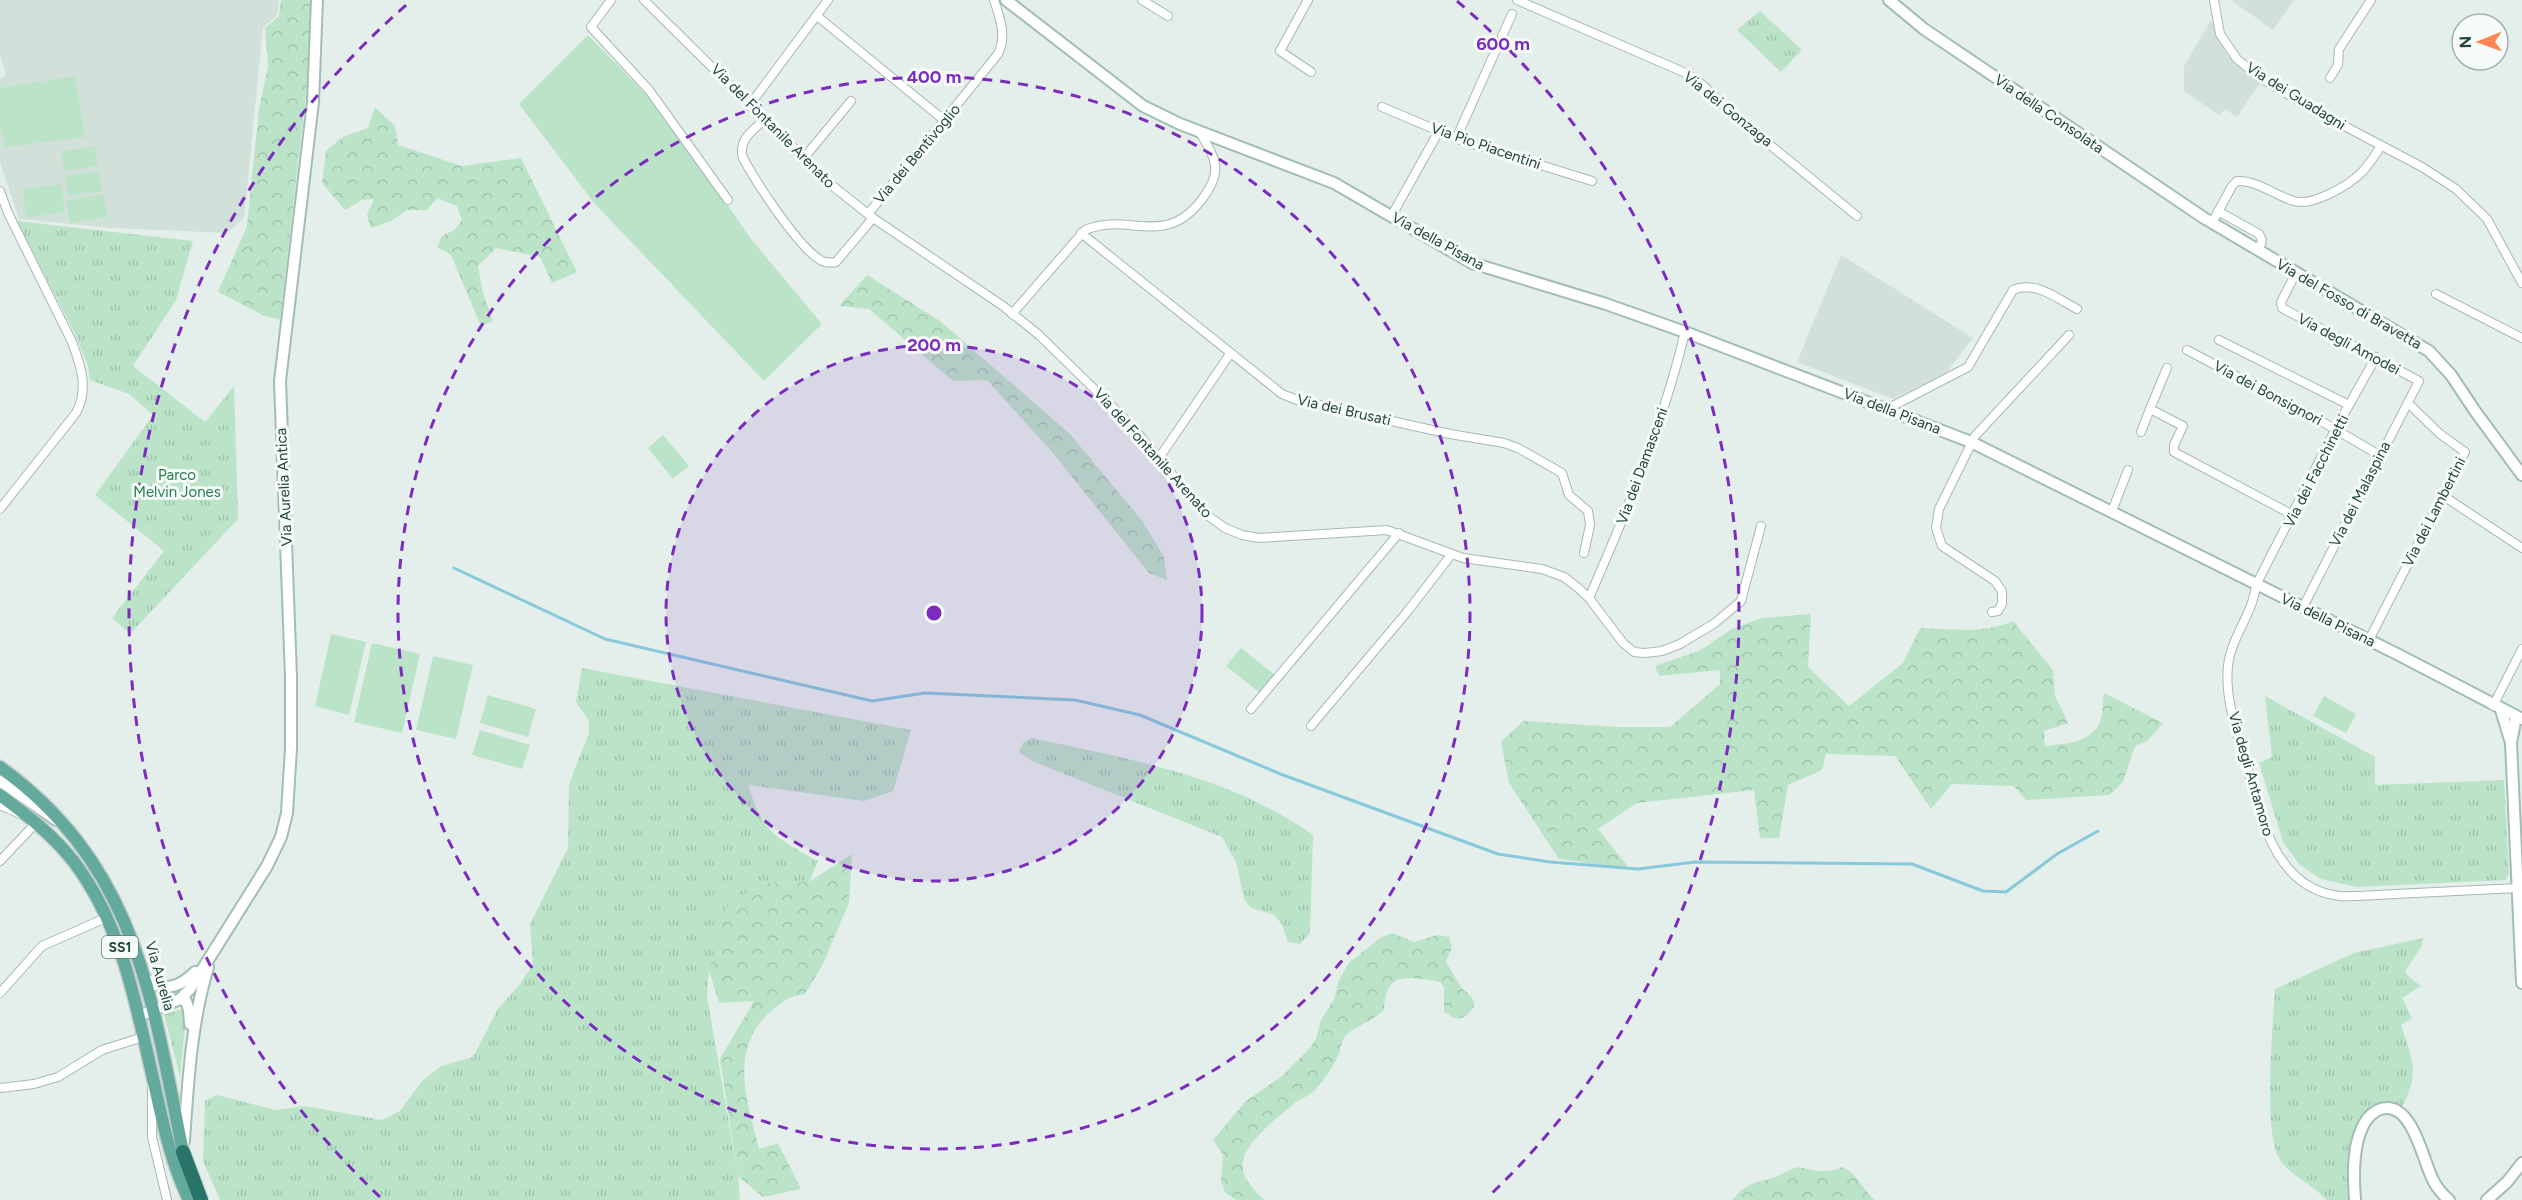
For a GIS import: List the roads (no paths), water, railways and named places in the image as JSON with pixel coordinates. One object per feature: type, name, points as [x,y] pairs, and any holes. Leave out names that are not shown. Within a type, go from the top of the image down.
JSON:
[{"type":"highway","name":"Via Aurelia","points":[[183,1152],[201,1200]]},
{"type":"main road","name":"Via Aurelia Antica","points":[[212,955],[273,854],[284,830],[289,801],[291,677],[280,381],[313,102],[317,0]]},
{"type":"main road","name":"Via della Consolata","points":[[1889,0],[1924,29],[2212,223]]},
{"type":"main road","name":"Via della Pisana","points":[[1014,2],[1131,99],[1155,112],[1200,132],[1334,183],[1392,215],[1458,256],[1484,268],[1606,304],[1685,332],[1889,408],[1971,442],[2369,640],[2519,718]]},
{"type":"main road","name":"Via del Fosso di Bravetta","points":[[2212,223],[2428,351],[2451,375],[2522,475]]},
{"type":"main road","points":[[2497,708],[2511,743],[2522,983]]},
{"type":"main road","points":[[2511,743],[2519,718]]},
{"type":"main road","points":[[2511,743],[2522,735]]},
{"type":"main road","name":"Via Aurelia","points":[[0,767],[62,823],[84,850],[115,898],[132,935],[146,979],[183,1152]]},
{"type":"main road","points":[[0,781],[39,810],[62,823]]},
{"type":"main road","name":"Via Aurelia","points":[[0,795],[32,820],[74,862],[108,917],[125,962],[170,1152],[189,1200]]},
{"type":"main road","points":[[146,979],[163,987],[179,985],[212,955]]},
{"type":"main road","points":[[139,1016],[180,999],[212,955]]},
{"type":"main road","points":[[183,1152],[191,1046],[197,1008],[212,955]]},
{"type":"main road","points":[[180,999],[186,1001],[189,1010],[191,1046]]},
{"type":"main road","points":[[2355,1200],[2354,1168],[2362,1129],[2372,1113],[2386,1108],[2398,1111],[2407,1120],[2432,1179],[2449,1200]]},
{"type":"main road","points":[[2487,1200],[2507,1182],[2522,1163]]},
{"type":"street","points":[[611,0],[591,27],[650,90],[728,200]]},
{"type":"street","name":"Via del Fontanile Arenato","points":[[644,0],[711,64],[749,106],[803,159],[871,216],[1012,314],[1101,394],[1204,513],[1218,524],[1242,535],[1259,538],[1374,530],[1399,533],[1451,555],[1542,569],[1564,577],[1589,598],[1619,638],[1634,652],[1645,653],[1669,650],[1714,623],[1741,601],[1761,526]]},
{"type":"street","points":[[749,106],[828,0]]},
{"type":"street","name":"Via dei Bentivoglio","points":[[764,121],[743,142],[741,150],[743,158],[792,231],[815,256],[825,262],[836,262],[1000,51],[1003,32],[994,0]]},
{"type":"street","points":[[1142,0],[1168,16]]},
{"type":"street","points":[[1308,0],[1280,51],[1311,72]]},
{"type":"street","name":"Via dei Gonzaga","points":[[1517,0],[1688,74],[1731,113],[1857,216]]},
{"type":"street","name":"Via dei Guadagni","points":[[2214,0],[2217,26],[2223,42],[2237,59],[2259,77],[2381,146]]},
{"type":"street","points":[[2330,78],[2338,65],[2339,49],[2371,0]]},
{"type":"street","points":[[1456,139],[1512,14]]},
{"type":"street","points":[[817,16],[945,121]]},
{"type":"street","points":[[803,159],[851,101]]},
{"type":"street","name":"Via Pio Piacentini","points":[[1382,107],[1456,139],[1592,181]]},
{"type":"street","points":[[1392,215],[1439,131]]},
{"type":"street","points":[[1012,314],[1081,233],[1089,228],[1103,225],[1166,225],[1177,223],[1187,217],[1206,195],[1216,173],[1215,160],[1200,132]]},
{"type":"street","points":[[2212,223],[2232,186],[2240,181],[2297,202],[2319,198],[2360,174],[2381,146],[2448,183],[2474,204],[2490,224],[2522,283]]},
{"type":"street","points":[[0,191],[8,213],[72,342],[80,363],[83,385],[81,402],[76,413],[0,509]]},
{"type":"street","name":"Via del Fosso di Bravetta","points":[[2218,211],[2259,234],[2262,240],[2259,251]]},
{"type":"street","name":"Via dei Brusati","points":[[1081,233],[1272,388],[1289,397],[1450,434],[1504,443],[1535,456],[1562,473],[1569,495],[1588,511],[1590,525],[1584,553]]},
{"type":"street","name":"Via degli Amodei","points":[[2296,273],[2281,302],[2282,308],[2419,381]]},
{"type":"street","points":[[1889,408],[1966,369],[2008,294],[2016,288],[2040,289],[2077,309]]},
{"type":"street","points":[[2436,294],[2522,338]]},
{"type":"street","name":"Via dei Damasceni","points":[[1589,598],[1640,476],[1671,387],[1685,332]]},
{"type":"street","points":[[1992,612],[1998,611],[2002,604],[1999,586],[1993,579],[1945,549],[1936,532],[1939,509],[1971,442],[2069,335]]},
{"type":"street","points":[[2219,340],[2349,405]]},
{"type":"street","name":"Via dei Bonsignori","points":[[2187,351],[2379,455]]},
{"type":"street","points":[[1159,459],[1230,354]]},
{"type":"street","name":"Via dei Facchinetti","points":[[2256,585],[2294,515],[2335,430],[2376,357]]},
{"type":"street","points":[[2141,432],[2167,368]]},
{"type":"street","name":"Via dei Malaspina","points":[[2303,607],[2419,381]]},
{"type":"street","name":"Via dei Lambertini","points":[[2369,640],[2465,452],[2440,434],[2408,403]]},
{"type":"street","points":[[2150,409],[2183,426],[2174,445],[2174,452],[2294,515]]},
{"type":"street","points":[[2112,511],[2128,470]]},
{"type":"street","points":[[2442,495],[2522,548]]},
{"type":"street","points":[[1251,709],[1399,533]]},
{"type":"street","points":[[1311,726],[1401,619],[1451,555]]},
{"type":"street","name":"Via degli Antamoro","points":[[2256,585],[2254,598],[2230,653],[2228,688],[2263,825],[2274,849],[2285,865],[2310,887],[2341,896],[2518,888]]},
{"type":"street","points":[[2497,708],[2522,649]]},
{"type":"street","name":"Via Aurelia","points":[[0,805],[32,820]]},
{"type":"street","points":[[0,861],[32,820]]},
{"type":"street","points":[[0,993],[42,946],[108,917]]},
{"type":"street","points":[[0,1089],[34,1084],[58,1077],[102,1050],[143,1037]]},
{"type":"street","name":"Via Aurelia","points":[[152,1077],[150,1103],[152,1137],[167,1200]]},
{"type":"waterway","points":[[454,568],[605,639],[872,701],[925,693],[1075,700],[1140,715],[1283,775],[1498,854],[1550,862],[1638,869],[1695,862],[1912,864],[1983,891],[2006,892],[2057,854],[2098,831]]},
{"type":"park label","name":"Parco Melvin Jones","points":[[177,484]]}]
